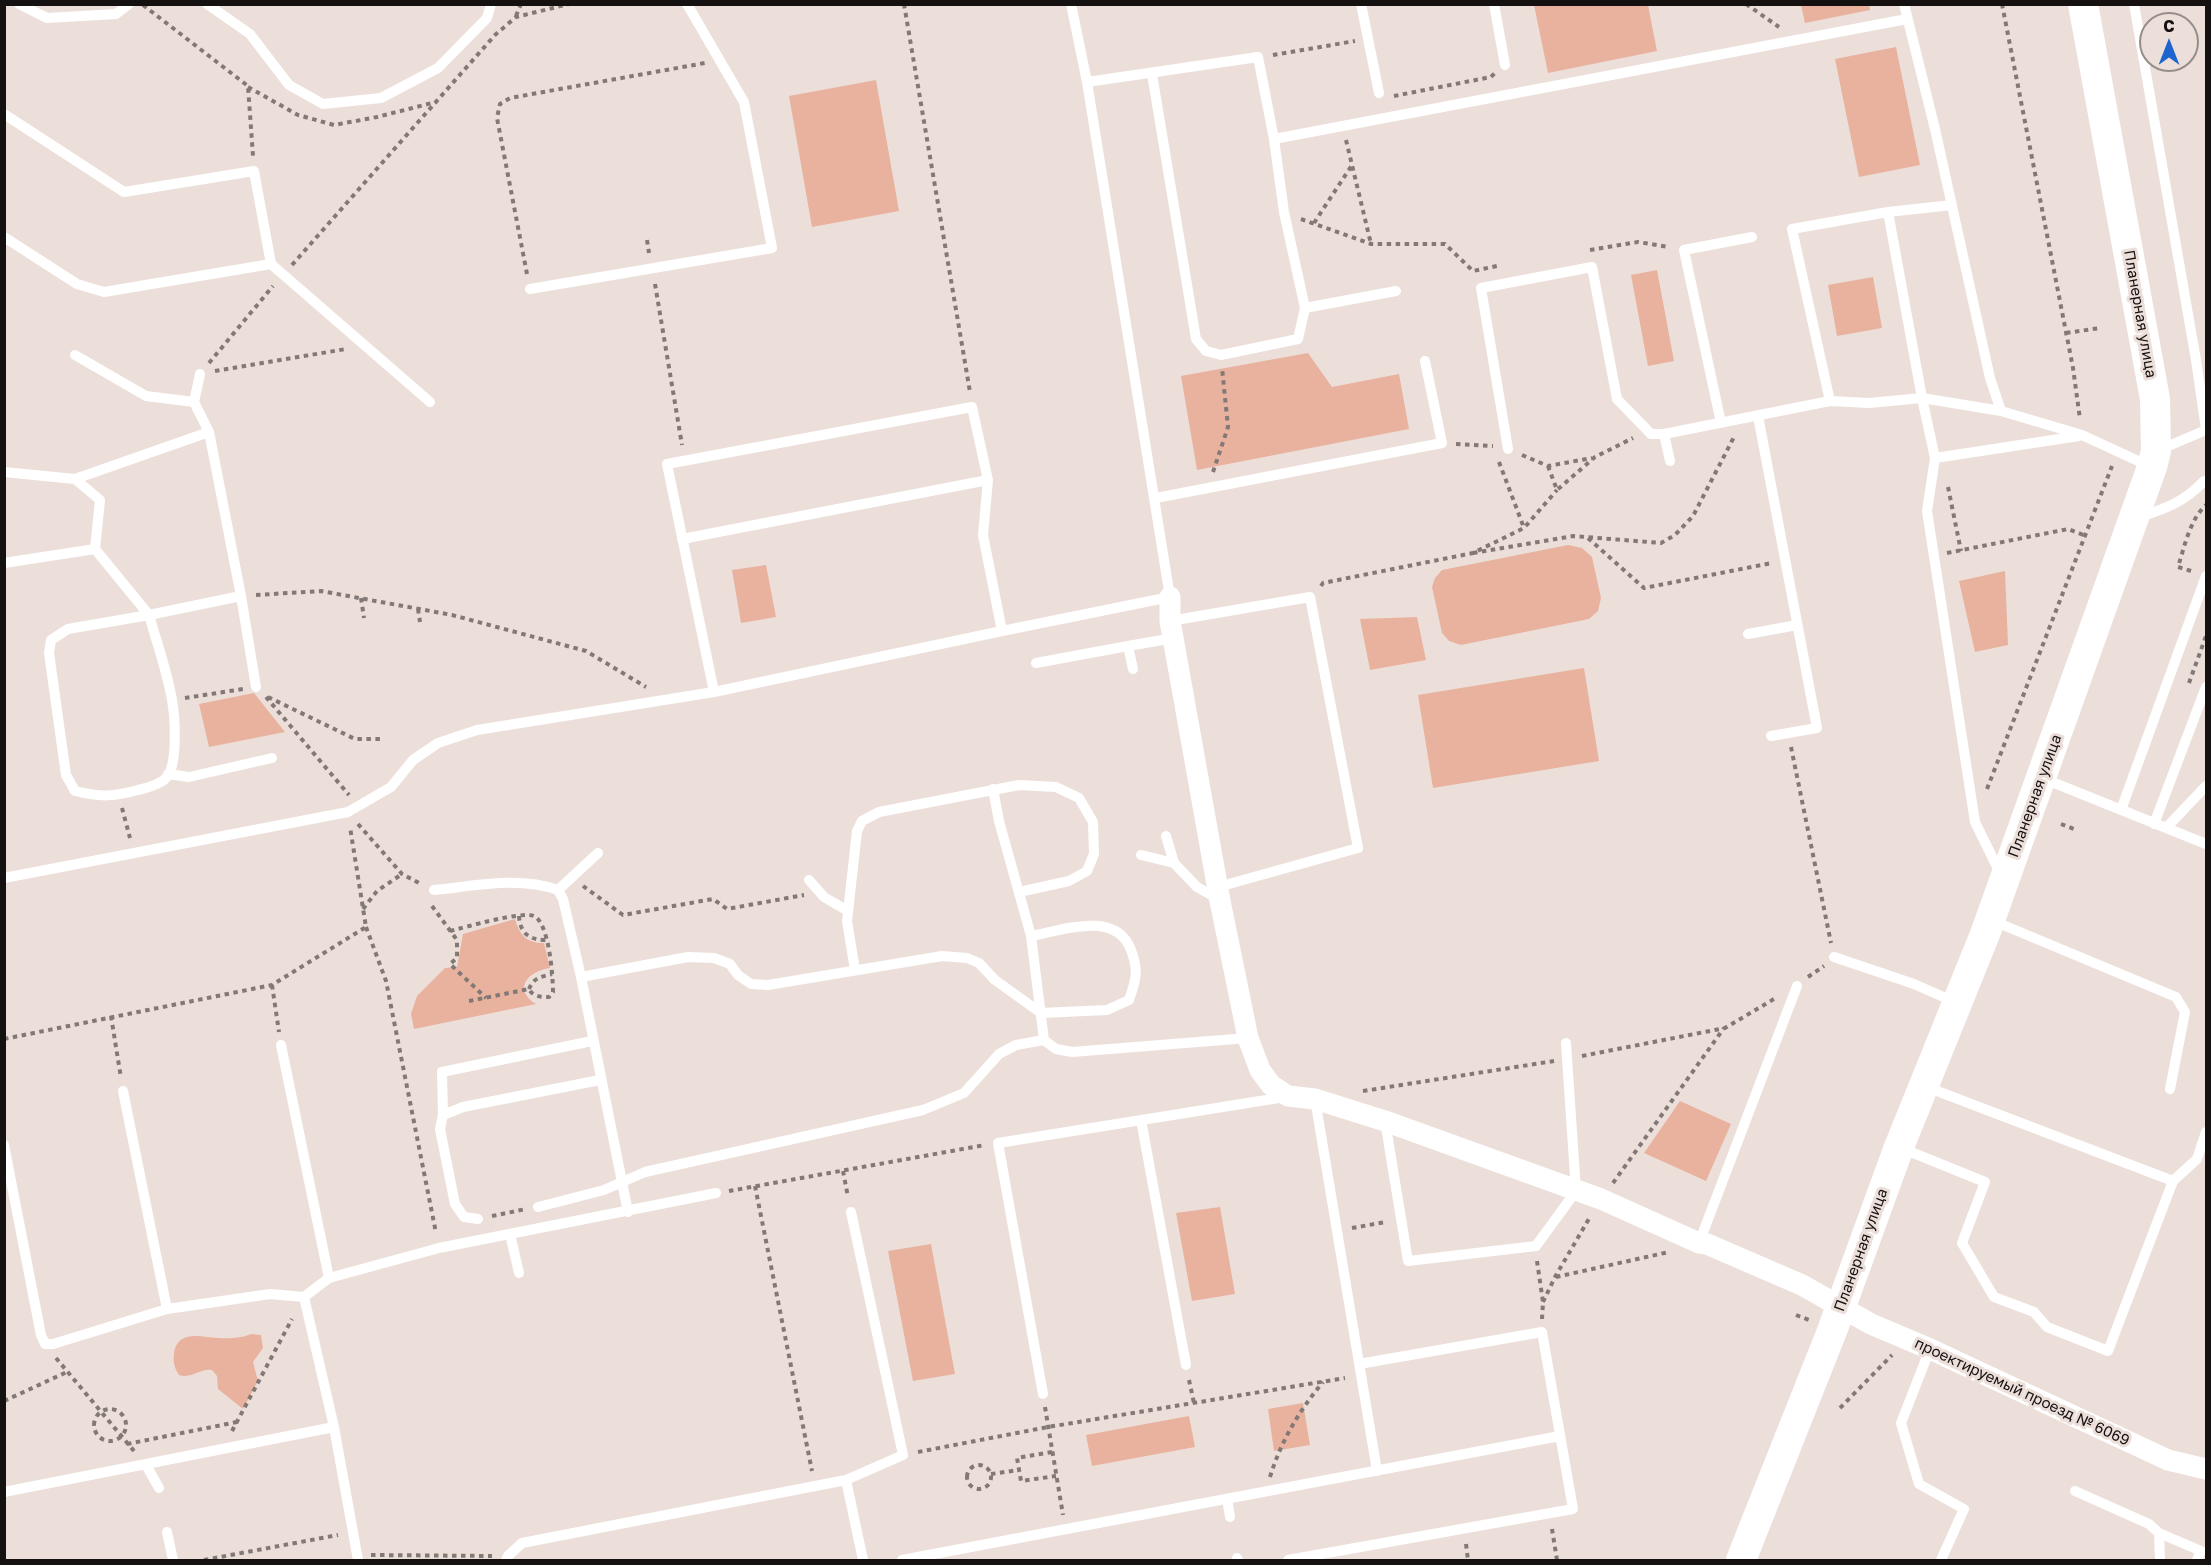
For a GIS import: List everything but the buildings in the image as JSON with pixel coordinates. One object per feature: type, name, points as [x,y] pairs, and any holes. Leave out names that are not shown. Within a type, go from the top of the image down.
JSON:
[{"type":"main road","name":"Планерная улица","points":[[1741,1560],[1841,1307],[1899,1147],[1990,920],[2154,459],[2156,416],[2146,347],[2083,4]]},
{"type":"street","points":[[1170,597],[1172,629],[1219,894],[1248,1038],[1260,1070],[1271,1085],[1288,1096]]},
{"type":"street","name":"проектируемый проезд № 6069","points":[[1288,1096],[1315,1099],[1385,1121],[1600,1199],[1802,1285],[1871,1324],[1930,1349],[2168,1460],[2206,1469]]},
{"type":"lane","points":[[19,4],[47,18],[116,14],[129,4]]},
{"type":"lane","points":[[207,4],[250,34],[289,85],[323,104],[381,98],[438,68],[487,18],[491,4]]},
{"type":"lane","points":[[530,289],[772,248],[744,102],[687,4]]},
{"type":"lane","points":[[4,878],[348,812],[391,786],[414,760],[438,743],[477,730],[714,692],[1170,597],[1156,498],[1087,82],[1071,4]]},
{"type":"lane","points":[[1361,4],[1379,93]]},
{"type":"lane","points":[[1494,4],[1505,65]]},
{"type":"lane","points":[[1904,4],[1952,204],[1990,378],[2001,411]]},
{"type":"lane","points":[[1508,449],[1481,288],[1592,267],[1617,399],[1651,434],[1664,434],[1830,401],[1869,403],[1922,398],[2001,411],[2082,435],[2117,451],[2154,459],[2206,430],[2192,337],[2133,4]]},
{"type":"lane","points":[[1274,139],[1907,19]]},
{"type":"lane","points":[[1087,82],[1258,57],[1274,139],[1284,212],[1305,308],[1298,339],[1221,355],[1206,351],[1196,339],[1152,74]]},
{"type":"lane","points":[[4,114],[124,192],[254,171],[271,264],[430,402]]},
{"type":"lane","points":[[1830,401],[1792,229],[1888,212],[1952,204]]},
{"type":"lane","points":[[1888,212],[1922,398],[1939,458],[1927,511],[1975,822],[2004,881]]},
{"type":"lane","points":[[4,237],[77,284],[104,292],[271,264]]},
{"type":"lane","points":[[1721,423],[1684,250],[1752,237]]},
{"type":"lane","points":[[1305,308],[1396,291]]},
{"type":"lane","points":[[75,354],[146,396],[194,402]]},
{"type":"lane","points":[[1156,498],[1442,443],[1425,361]]},
{"type":"lane","points":[[200,374],[194,402],[208,432],[241,596],[256,687]]},
{"type":"lane","points":[[714,692],[667,464],[972,407],[988,480],[983,535],[1002,631]]},
{"type":"lane","points":[[1758,416],[1817,728],[1772,736]]},
{"type":"lane","points":[[4,472],[75,479],[208,432]]},
{"type":"lane","points":[[1664,434],[1670,461]]},
{"type":"lane","points":[[1939,458],[2082,435]]},
{"type":"lane","points":[[75,479],[100,500],[95,549],[149,615],[172,700],[174,751],[172,766],[166,778],[150,787],[101,797],[75,791],[66,775],[49,653],[51,640],[68,629],[149,615],[241,596]]},
{"type":"lane","points":[[682,539],[988,480]]},
{"type":"lane","points":[[2134,519],[2172,506],[2191,495],[2204,481]]},
{"type":"lane","points":[[4,563],[95,549]]},
{"type":"lane","points":[[2121,810],[2206,576]]},
{"type":"lane","points":[[1036,663],[1128,646],[1172,629],[1310,597],[1358,848],[1219,894],[1197,887],[1174,863],[1166,836]]},
{"type":"lane","points":[[1748,634],[1797,625]]},
{"type":"lane","points":[[1128,646],[1133,669]]},
{"type":"lane","points":[[2154,824],[2206,687]]},
{"type":"lane","points":[[168,774],[189,777],[272,758]]},
{"type":"lane","points":[[2041,777],[2206,843]]},
{"type":"lane","points":[[855,970],[847,921],[857,831],[862,821],[879,812],[1019,785],[1056,786],[1079,798],[1093,822],[1094,855],[1087,871],[1069,881],[1019,892]]},
{"type":"lane","points":[[2166,828],[2206,786]]},
{"type":"lane","points":[[993,789],[999,821],[1031,936],[1044,1040],[1056,1049],[1072,1052],[1248,1038]]},
{"type":"lane","points":[[558,890],[598,853]]},
{"type":"lane","points":[[1141,855],[1174,863]]},
{"type":"lane","points":[[809,880],[824,897],[848,911]]},
{"type":"lane","points":[[430,888],[516,882],[540,884],[558,890],[563,899],[581,977],[627,1212]]},
{"type":"lane","points":[[1990,920],[2176,997],[2185,1012],[2170,1089]]},
{"type":"lane","points":[[581,977],[688,957],[714,958],[730,964],[738,975],[751,984],[768,985],[942,956],[967,958],[979,963],[995,980],[1041,1013],[1107,1010],[1129,1000],[1136,981],[1137,964],[1129,945],[1118,931],[1105,926],[1080,926],[1031,936]]},
{"type":"lane","points":[[1834,957],[1914,984],[1957,1003]]},
{"type":"lane","points":[[1703,1243],[1797,986]]},
{"type":"lane","points":[[538,1207],[604,1190],[645,1172],[923,1110],[964,1093],[999,1054],[1016,1045],[1044,1040]]},
{"type":"lane","points":[[478,1219],[464,1217],[455,1204],[440,1129],[443,1115],[442,1072],[592,1041]]},
{"type":"lane","points":[[1385,1121],[1408,1261],[1536,1246],[1576,1191],[1566,1043]]},
{"type":"lane","points":[[281,1045],[329,1278]]},
{"type":"lane","points":[[443,1115],[463,1107],[600,1080]]},
{"type":"lane","points":[[1924,1086],[2173,1181]]},
{"type":"lane","points":[[123,1091],[168,1309]]},
{"type":"lane","points":[[1043,1394],[998,1143],[1288,1096]]},
{"type":"lane","points":[[1315,1099],[1377,1471]]},
{"type":"lane","points":[[1141,1120],[1186,1365]]},
{"type":"lane","points":[[1899,1147],[1985,1182],[1962,1243],[1994,1297],[2034,1312],[2047,1328],[2108,1350],[2173,1181],[2197,1159],[2206,1132]]},
{"type":"lane","points":[[4,1145],[41,1335],[45,1344],[53,1344],[168,1309],[270,1294],[304,1297],[329,1278],[439,1248],[716,1193]]},
{"type":"lane","points":[[507,1558],[522,1543],[846,1480],[903,1455],[851,1212]]},
{"type":"lane","points":[[510,1234],[519,1273]]},
{"type":"lane","points":[[304,1297],[334,1428],[358,1558]]},
{"type":"lane","points":[[1288,1560],[1574,1509],[1542,1332],[1360,1370]]},
{"type":"lane","points":[[1930,1349],[1901,1423],[1918,1484],[1964,1509],[1941,1560]]},
{"type":"lane","points":[[4,1492],[334,1428]]},
{"type":"lane","points":[[902,1560],[1560,1437]]},
{"type":"lane","points":[[146,1465],[159,1488]]},
{"type":"lane","points":[[846,1480],[862,1560]]},
{"type":"lane","points":[[2075,1491],[2149,1524],[2159,1533],[2201,1551],[2197,1560]]},
{"type":"lane","points":[[1227,1499],[1230,1517]]},
{"type":"lane","points":[[167,1532],[173,1560]]},
{"type":"lane","points":[[2159,1533],[2160,1560]]},
{"type":"path","points":[[142,4],[248,86],[254,171]]},
{"type":"path","points":[[516,17],[521,4]]},
{"type":"path","points":[[200,374],[283,275],[439,102],[495,35],[516,17],[569,4]]},
{"type":"path","points":[[904,4],[972,407]]},
{"type":"path","points":[[1746,4],[1797,39]]},
{"type":"path","points":[[2002,4],[2075,381],[2082,435]]},
{"type":"path","points":[[1258,57],[1368,39]]},
{"type":"path","points":[[530,289],[497,118],[500,104],[510,98],[719,61]]},
{"type":"path","points":[[1379,93],[1396,96],[1491,77],[1505,65]]},
{"type":"path","points":[[1343,126],[1371,244]]},
{"type":"path","points":[[1314,223],[1352,165]]},
{"type":"path","points":[[1284,212],[1371,244],[1445,244],[1473,271],[1509,265]]},
{"type":"path","points":[[1579,252],[1638,242],[1684,250]]},
{"type":"path","points":[[652,269],[685,461]]},
{"type":"path","points":[[2066,333],[2100,328]]},
{"type":"path","points":[[200,374],[366,346]]},
{"type":"path","points":[[1208,488],[1228,427],[1221,355]]},
{"type":"path","points":[[1310,597],[1323,583],[1573,536],[1661,543],[1675,536],[1693,516],[1744,419]]},
{"type":"path","points":[[1473,553],[1524,528],[1557,490],[1595,457],[1631,439],[1651,434]]},
{"type":"path","points":[[1442,443],[1492,445],[1524,528]]},
{"type":"path","points":[[1508,449],[1548,466],[1595,457]]},
{"type":"path","points":[[1993,795],[1986,792],[2117,451]]},
{"type":"path","points":[[1939,458],[1961,550]]},
{"type":"path","points":[[1548,466],[1557,490]]},
{"type":"path","points":[[2178,567],[2200,511],[2206,505]]},
{"type":"path","points":[[2200,511],[2206,511]]},
{"type":"path","points":[[1935,556],[2068,529],[2086,536]]},
{"type":"path","points":[[1587,537],[1644,588],[1785,560]]},
{"type":"path","points":[[241,596],[321,591],[452,615],[586,651],[667,699]]},
{"type":"path","points":[[362,598],[363,618]]},
{"type":"path","points":[[418,609],[420,622]]},
{"type":"path","points":[[172,700],[256,687],[359,807]]},
{"type":"path","points":[[265,696],[356,739],[384,739]]},
{"type":"path","points":[[1361,1092],[1568,1059],[1725,1028],[1797,986],[1834,957],[1788,733]]},
{"type":"path","points":[[119,795],[134,854]]},
{"type":"path","points":[[348,812],[402,874],[430,888],[432,907],[457,940],[457,958],[450,964],[486,998]]},
{"type":"path","points":[[348,812],[366,927],[386,981],[439,1248]]},
{"type":"path","points":[[2061,824],[2074,829]]},
{"type":"path","points":[[363,909],[377,891],[402,874]]},
{"type":"path","points":[[571,878],[623,915],[713,899],[727,909],[819,892]]},
{"type":"path","points":[[450,931],[519,916],[534,916],[542,924],[552,974],[553,992],[549,997],[540,997],[529,989]]},
{"type":"path","points":[[519,916],[520,926],[526,935],[535,940],[546,940]]},
{"type":"path","points":[[4,1040],[111,1016],[272,985],[366,927]]},
{"type":"path","points":[[529,989],[532,981],[552,974]]},
{"type":"path","points":[[272,985],[281,1045]]},
{"type":"path","points":[[469,1001],[529,989]]},
{"type":"path","points":[[111,1016],[123,1091]]},
{"type":"path","points":[[1543,1302],[1600,1199],[1725,1028]]},
{"type":"path","points":[[716,1193],[998,1143]]},
{"type":"path","points":[[843,1171],[851,1212]]},
{"type":"path","points":[[755,1186],[815,1486]]},
{"type":"path","points":[[478,1219],[538,1207]]},
{"type":"path","points":[[1337,1231],[1401,1219]]},
{"type":"path","points":[[1555,1277],[1703,1243]]},
{"type":"path","points":[[1536,1246],[1543,1302],[1542,1332]]},
{"type":"path","points":[[219,1450],[238,1421],[304,1297]]},
{"type":"path","points":[[1796,1315],[1811,1321]]},
{"type":"path","points":[[45,1344],[126,1444],[146,1465]]},
{"type":"path","points":[[1840,1408],[1900,1347]]},
{"type":"path","points":[[1186,1365],[1194,1403]]},
{"type":"path","points":[[903,1455],[1323,1382],[1360,1370]]},
{"type":"path","points":[[4,1401],[67,1372]]},
{"type":"path","points":[[1265,1491],[1278,1450],[1304,1406],[1323,1382]]},
{"type":"path","points":[[1043,1394],[1065,1530]]},
{"type":"path","points":[[112,1408],[123,1414],[126,1426],[121,1437],[109,1441],[97,1435],[93,1423],[100,1411],[112,1408]]},
{"type":"path","points":[[126,1444],[238,1421]]},
{"type":"path","points":[[1052,1452],[1017,1458],[1021,1481],[1056,1476]]},
{"type":"path","points":[[976,1465],[988,1468],[991,1474],[988,1486],[982,1489],[976,1489],[967,1480],[971,1468],[976,1465]]},
{"type":"path","points":[[991,1474],[1019,1470]]},
{"type":"path","points":[[1550,1514],[1557,1560]]},
{"type":"path","points":[[204,1560],[352,1533]]},
{"type":"path","points":[[358,1558],[507,1558]]},
{"type":"shaded area","points":[[1534,5],[1648,5],[1657,51],[1548,73]]},
{"type":"shaded area","points":[[1801,5],[1869,5],[1870,10],[1805,23]]},
{"type":"shaded area","points":[[1896,47],[1920,165],[1859,177],[1835,59]]},
{"type":"shaded area","points":[[876,80],[899,211],[812,227],[789,96]]},
{"type":"shaded area","points":[[1657,270],[1674,361],[1648,366],[1631,275]]},
{"type":"shaded area","points":[[1873,277],[1882,328],[1837,336],[1828,285]]},
{"type":"shaded area","points":[[1308,353],[1332,387],[1399,374],[1409,429],[1197,470],[1181,376]]},
{"type":"shaded area","points":[[1568,545],[1582,548],[1592,557],[1601,598],[1598,611],[1589,619],[1461,645],[1449,641],[1442,633],[1432,587],[1435,578],[1442,570]]},
{"type":"shaded area","points":[[766,565],[776,617],[741,623],[732,570]]},
{"type":"shaded area","points":[[2005,571],[2008,645],[1975,652],[1959,581]]},
{"type":"shaded area","points":[[1417,617],[1426,660],[1370,670],[1360,619]]},
{"type":"shaded area","points":[[1584,668],[1599,761],[1433,788],[1418,695]]},
{"type":"shaded area","points":[[254,693],[285,732],[209,747],[199,704]]},
{"type":"shaded area","points":[[515,919],[519,930],[525,937],[533,942],[544,943],[550,968],[535,973],[524,987],[529,998],[536,1004],[414,1029],[411,1014],[417,996],[445,968],[457,967],[463,934]]},
{"type":"shaded area","points":[[1680,1101],[1731,1124],[1706,1181],[1644,1153]]},
{"type":"shaded area","points":[[1220,1207],[1235,1294],[1192,1301],[1176,1213]]},
{"type":"shaded area","points":[[931,1244],[955,1374],[913,1381],[888,1251]]},
{"type":"shaded area","points":[[251,1334],[261,1335],[263,1348],[253,1362],[258,1381],[243,1409],[218,1389],[217,1376],[212,1370],[184,1376],[179,1375],[176,1370],[174,1353],[176,1345],[185,1337],[231,1338]]},
{"type":"shaded area","points":[[1303,1403],[1310,1445],[1274,1451],[1268,1409]]},
{"type":"shaded area","points":[[1189,1416],[1195,1447],[1092,1466],[1086,1435]]}]
